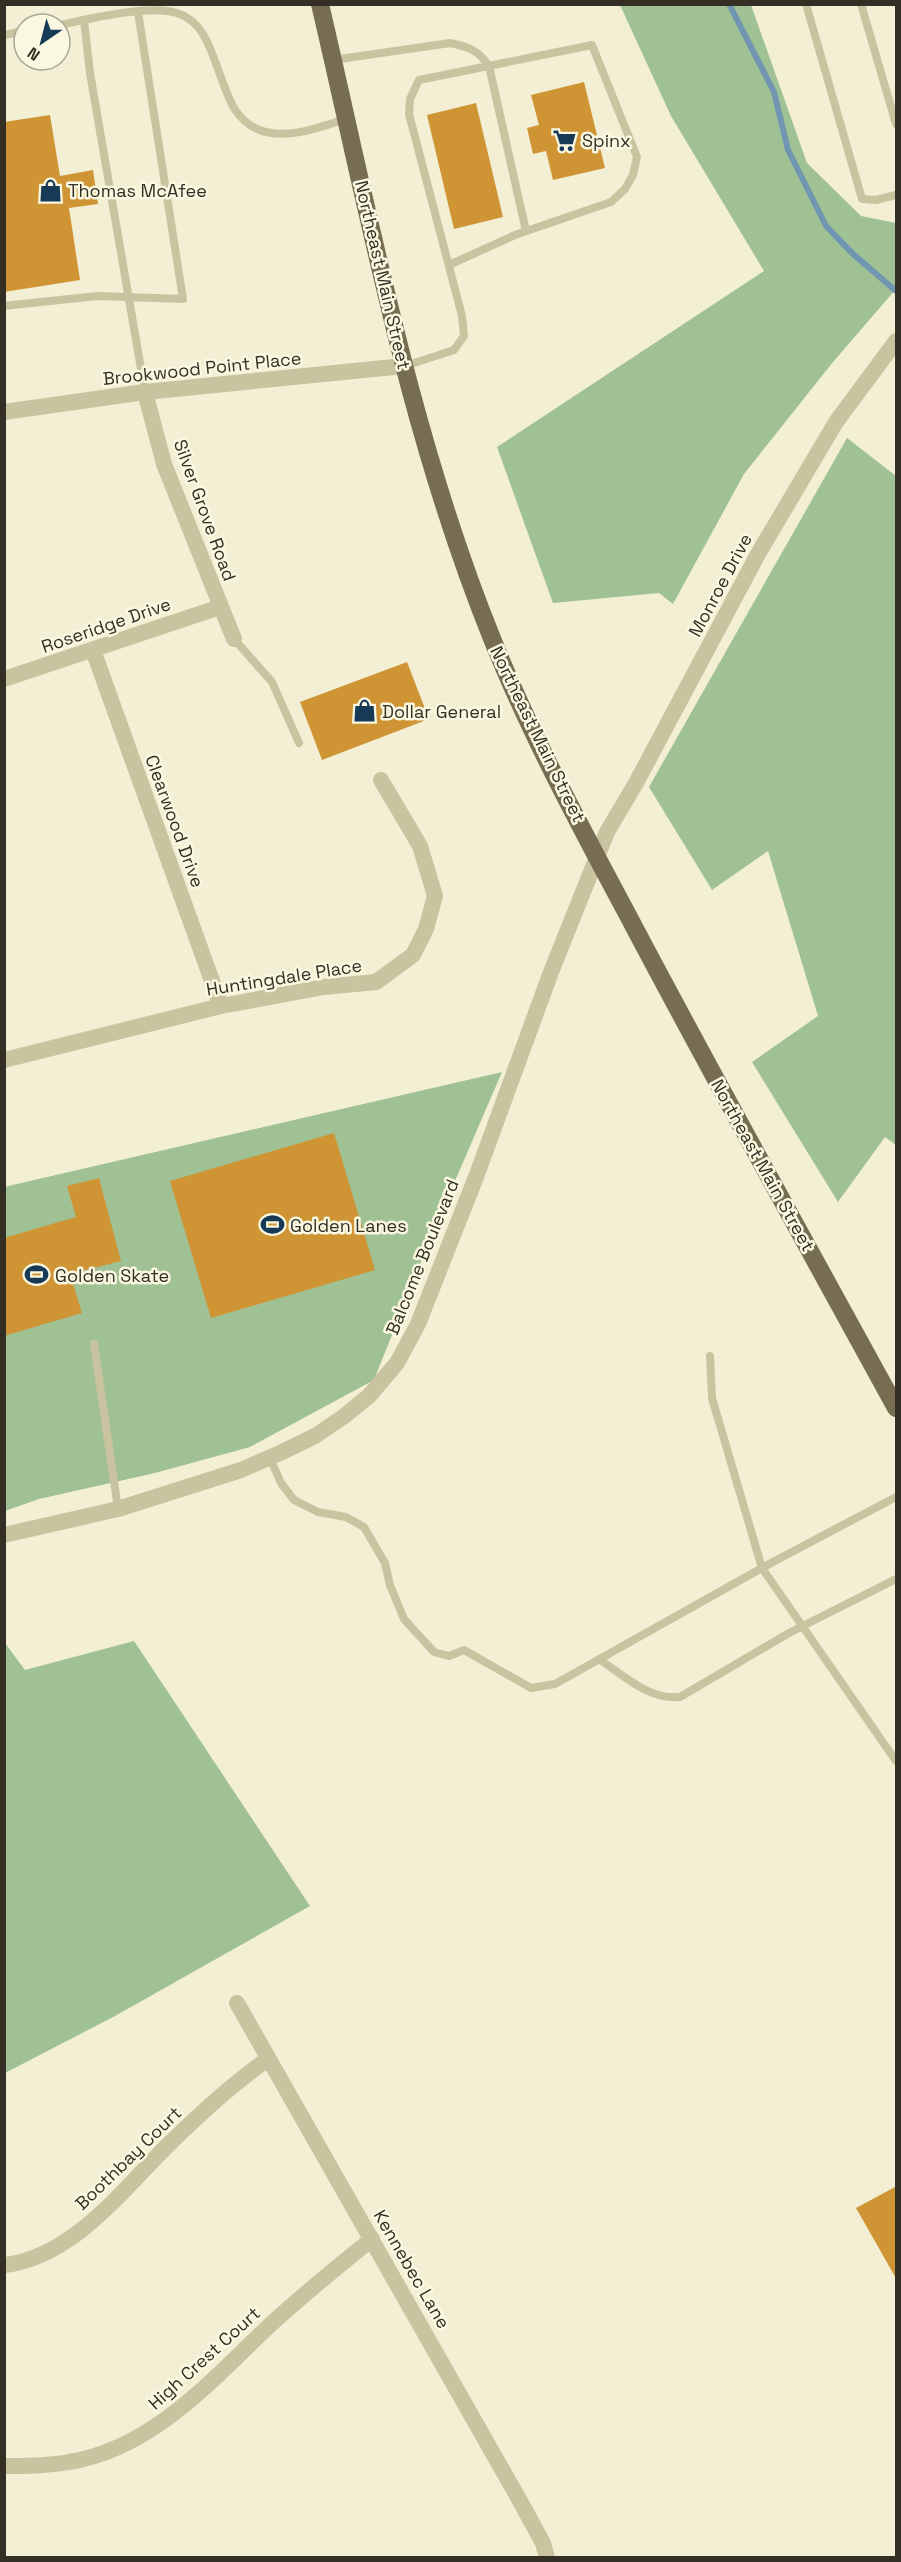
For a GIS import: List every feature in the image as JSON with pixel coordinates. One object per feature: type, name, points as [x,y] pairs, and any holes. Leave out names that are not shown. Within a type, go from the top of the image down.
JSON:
[{"type":"main road","name":"Northeast Main Street","points":[[321,4],[404,366],[445,511],[493,642],[534,731],[598,858],[897,1408]]},
{"type":"street","name":"Monroe Drive","points":[[598,858],[607,832],[636,783],[758,554],[836,422],[897,341]]},
{"type":"street","name":"Brookwood Point Place","points":[[4,412],[145,392],[404,366]]},
{"type":"street","name":"Silver Grove Road","points":[[145,392],[164,464],[234,639]]},
{"type":"street","name":"Roseridge Drive","points":[[4,679],[220,607]]},
{"type":"street","name":"Clearwood Drive","points":[[93,650],[221,1006]]},
{"type":"street","name":"Huntingdale Place","points":[[4,1060],[221,1006],[324,987],[376,982],[413,955],[426,928],[435,896],[420,846],[381,780]]},
{"type":"street","name":"Balcome Boulevard","points":[[4,1535],[118,1509],[241,1470],[315,1436],[352,1410],[384,1380],[409,1343],[476,1177],[551,972],[598,858]]},
{"type":"street","name":"Kennebec Lane","points":[[237,2003],[520,2501],[543,2543],[547,2558]]},
{"type":"street","name":"Boothbay Court","points":[[4,2265],[45,2255],[83,2229],[246,2074],[268,2059]]},
{"type":"street","name":"High Crest Court","points":[[4,2466],[39,2466],[71,2462],[101,2454],[157,2426],[194,2398],[298,2300],[372,2239]]},
{"type":"lane","points":[[806,4],[862,199],[876,200],[897,195]]},
{"type":"lane","points":[[861,4],[897,124]]},
{"type":"lane","points":[[72,22],[161,9],[178,13],[193,21],[204,35],[235,108],[250,124],[264,133],[293,134],[347,118]]},
{"type":"lane","points":[[4,306],[97,296],[131,299],[183,299],[138,12]]},
{"type":"lane","points":[[84,20],[90,73],[131,299],[145,392]]},
{"type":"lane","points":[[333,60],[450,43],[470,47],[480,54],[489,66],[526,231]]},
{"type":"lane","points":[[404,366],[454,350],[464,336],[462,316],[409,114],[410,99],[419,80],[592,45],[637,157],[633,175],[625,189],[611,201],[526,231],[449,265]]},
{"type":"lane","points":[[234,639],[272,682],[299,744]]},
{"type":"lane","points":[[94,1344],[118,1509]]},
{"type":"lane","points":[[710,1356],[712,1398],[762,1568],[801,1627],[897,1761]]},
{"type":"lane","points":[[270,1458],[281,1483],[294,1500],[318,1512],[346,1517],[364,1527],[385,1563],[390,1585],[404,1619],[434,1652],[448,1656],[464,1650],[531,1688],[555,1684],[762,1568],[897,1497]]},
{"type":"lane","points":[[599,1659],[636,1685],[663,1698],[680,1697],[801,1627],[897,1579]]},
{"type":"green space","points":[[620,5],[751,5],[807,163],[861,216],[896,223],[896,289],[833,362],[744,474],[673,604],[659,593],[553,603],[497,447],[764,271],[671,116]]},
{"type":"green space","points":[[847,438],[896,476],[896,1145],[885,1137],[838,1202],[752,1062],[818,1016],[768,851],[712,890],[649,787]]},
{"type":"green space","points":[[502,1072],[433,1232],[374,1380],[250,1447],[155,1473],[39,1499],[5,1511],[4,1187]]},
{"type":"green space","points":[[134,1641],[310,1906],[115,2016],[5,2073],[5,1643],[25,1670]]},
{"type":"building","name":"Spinx","points":[[584,82],[605,168],[553,180],[546,151],[533,154],[527,128],[539,125],[531,95]]},
{"type":"building","points":[[476,103],[503,217],[454,229],[427,115]]},
{"type":"building","name":"Thomas McAfee","points":[[50,115],[60,176],[93,170],[98,204],[69,208],[80,280],[4,292],[4,122]]},
{"type":"building","name":"Dollar General","points":[[407,662],[429,719],[322,760],[300,702]]},
{"type":"building","name":"Golden Lanes","points":[[334,1133],[375,1270],[211,1318],[170,1181]]},
{"type":"building","name":"Golden Skate","points":[[99,1178],[121,1261],[70,1274],[82,1313],[4,1336],[4,1238],[76,1217],[67,1186]]},
{"type":"building","points":[[897,2186],[897,2280],[856,2208]]},
{"type":"waterway","points":[[729,4],[774,92],[788,150],[826,226],[853,254],[896,291]]},
{"type":"place","name":"Spinx","points":[[564,140]]},
{"type":"place","name":"Thomas McAfee","points":[[50,190]]},
{"type":"place","name":"Dollar General","points":[[364,711]]},
{"type":"place","name":"Golden Lanes","points":[[272,1225]]},
{"type":"place","name":"Golden Skate","points":[[37,1275]]}]
